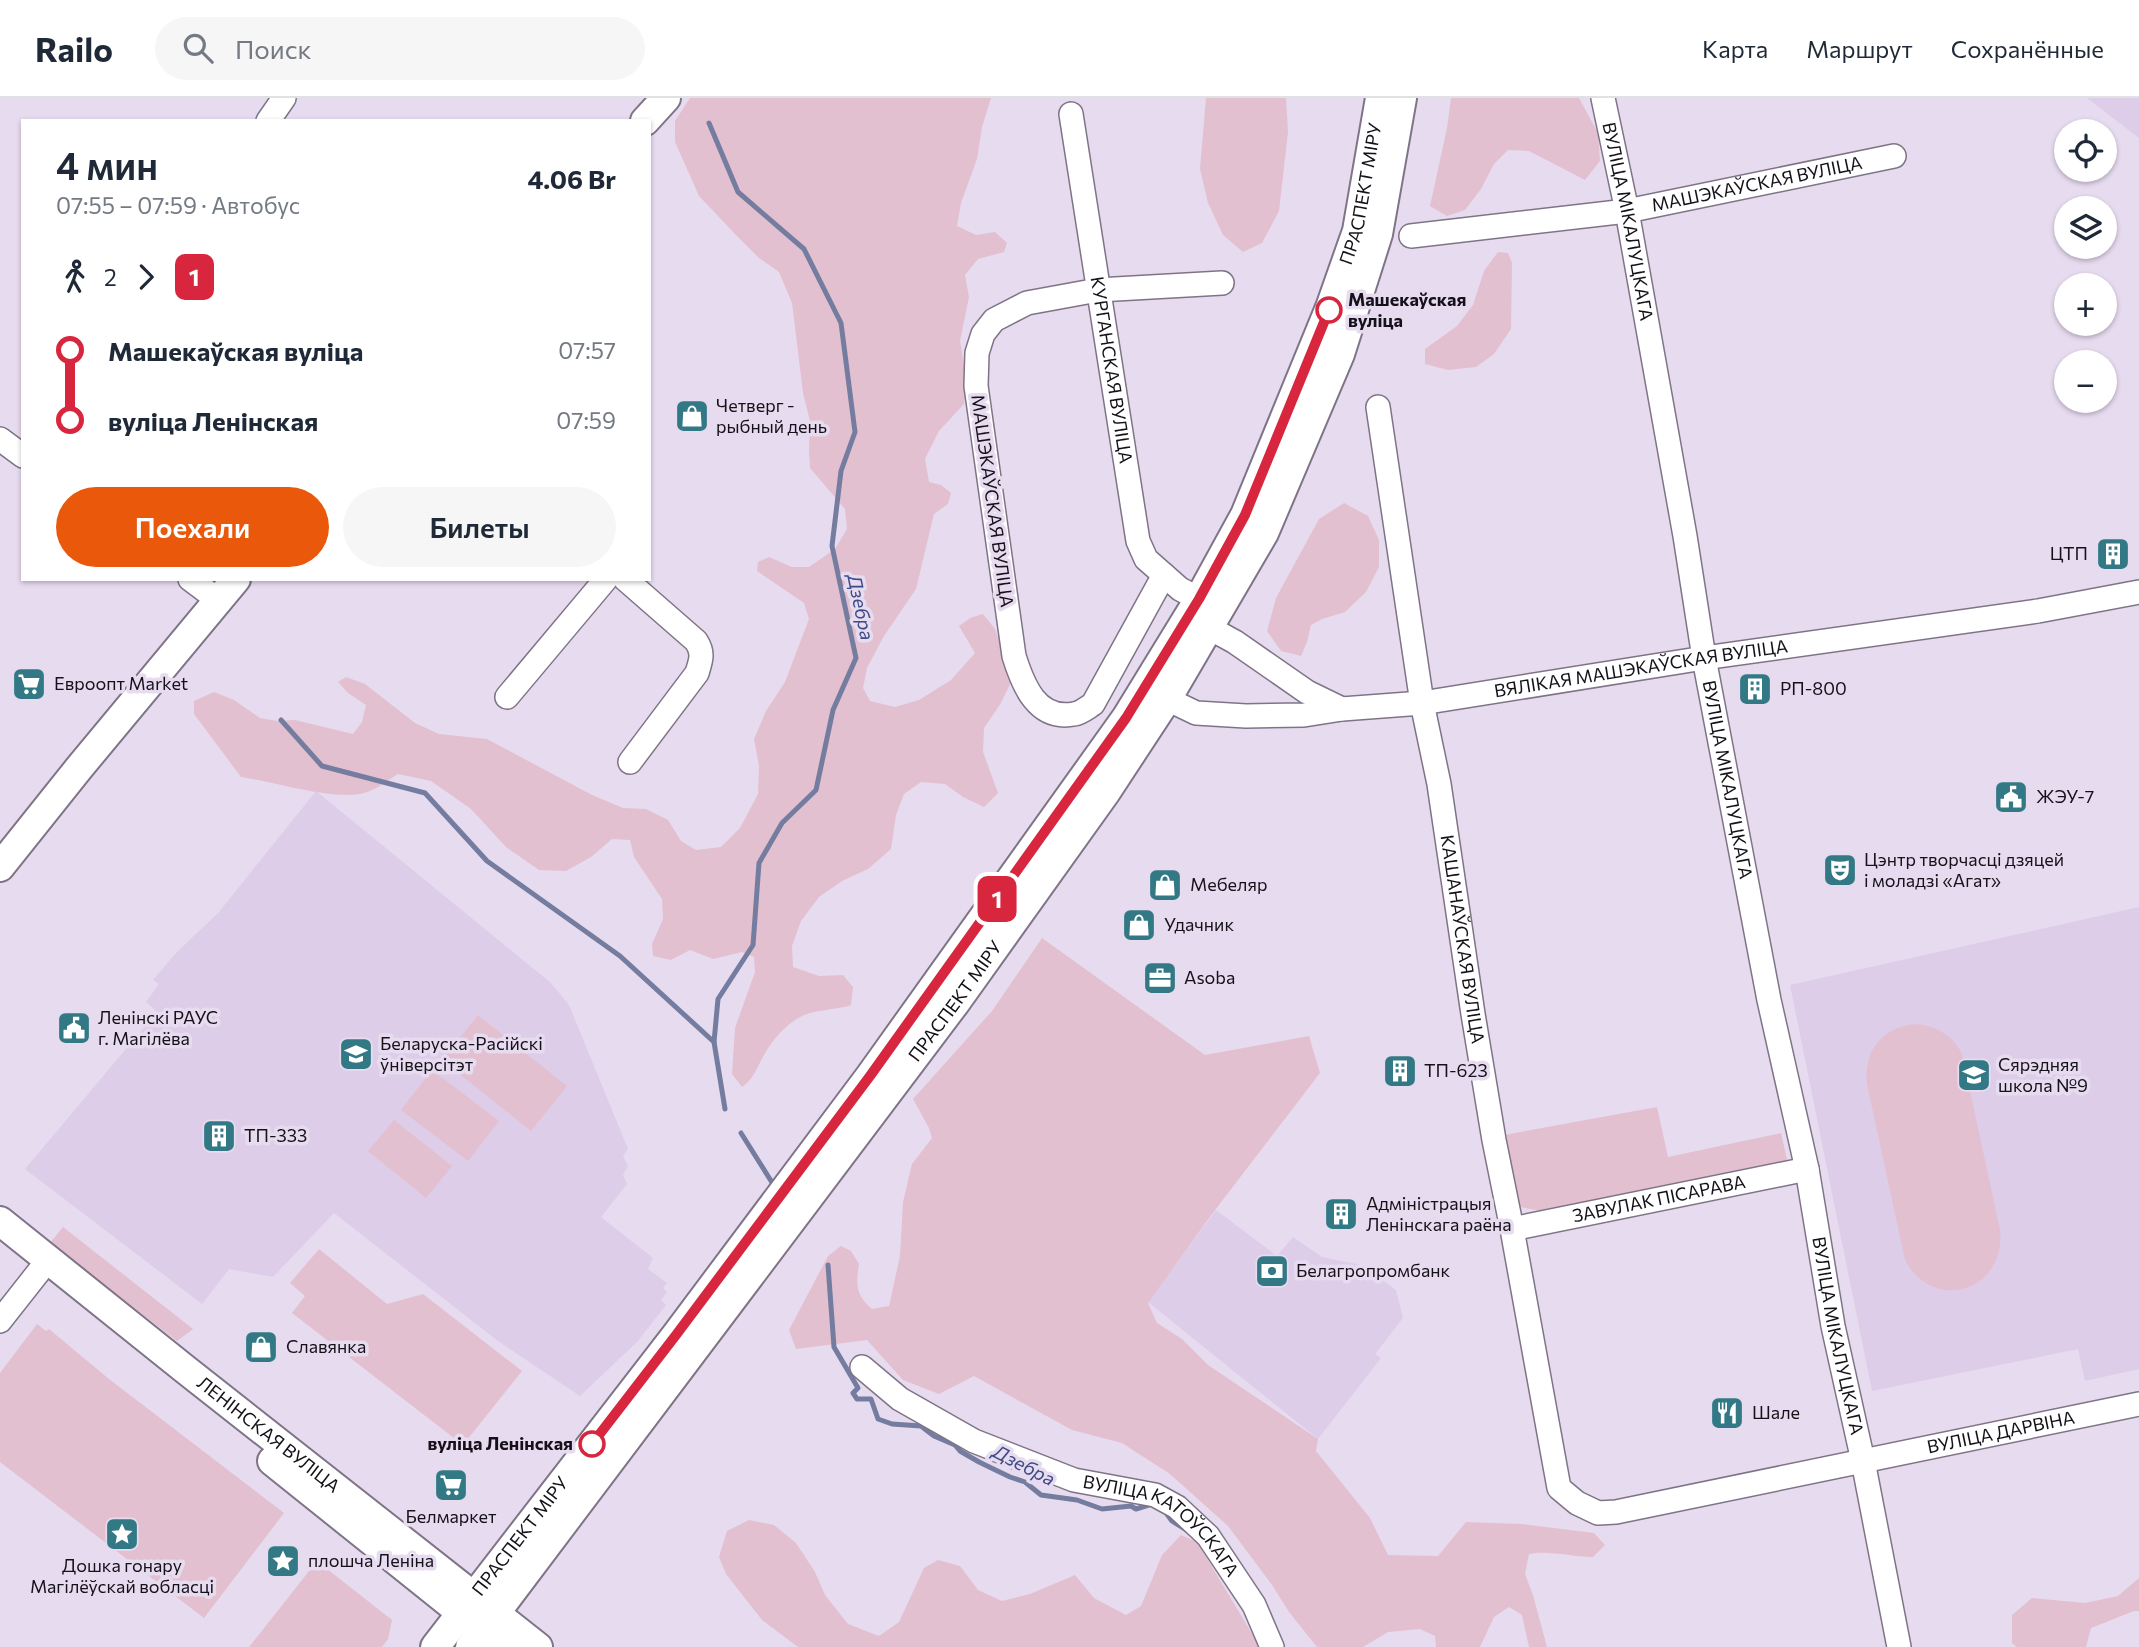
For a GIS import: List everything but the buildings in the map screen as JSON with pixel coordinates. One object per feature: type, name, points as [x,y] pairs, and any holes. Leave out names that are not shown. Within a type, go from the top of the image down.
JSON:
[{"type":"main road","points":[[647,119],[666,98]]},
{"type":"main road","name":"ПРАСПЕКТ МІРУ","points":[[488,1634],[686,1342],[880,1083],[1118,729],[1157,692],[1199,615],[1245,515],[1331,305],[1357,231],[1380,98]]},
{"type":"main road","name":"ПРАСПЕКТ МІРУ","points":[[1199,615],[1264,533],[1340,354],[1378,234],[1402,98]]},
{"type":"main road","points":[[0,867],[227,589]]},
{"type":"main road","name":"ЛЕНІНСКАЯ ВУЛІЦА","points":[[0,1221],[43,1267]]},
{"type":"main road","name":"ЛЕНІНСКАЯ ВУЛІЦА","points":[[0,1242],[43,1267],[467,1604],[488,1634],[538,1647]]},
{"type":"main road","name":"ПРАСПЕКТ МІРУ","points":[[435,1647],[467,1604],[686,1342]]},
{"type":"street","points":[[269,119],[284,98]]},
{"type":"street","name":"ВУЛІЦА МІКАЛУЦКАГА","points":[[1603,98],[1627,211],[1685,536],[1704,659],[1769,1000],[1807,1169],[1833,1326],[1863,1461]]},
{"type":"street","name":"КУРГАНСКАЯ ВУЛІЦА","points":[[1071,114],[1138,541],[1146,559],[1180,589],[1199,615],[1305,703]]},
{"type":"street","name":"МАШЭКАЎСКАЯ ВУЛІЦА","points":[[1411,236],[1627,211],[1894,156]]},
{"type":"street","name":"МАШЭКАЎСКАЯ ВУЛІЦА","points":[[1164,575],[1093,704],[1076,714],[1055,714],[1043,709],[1020,676],[1014,656],[976,386],[977,353],[983,334],[994,320],[1027,303],[1098,290],[1222,283]]},
{"type":"street","name":"КАШАНАЎСКАЯ ВУЛІЦА","points":[[1378,407],[1422,703],[1439,784],[1494,1140],[1559,1488],[1577,1503],[1598,1513],[1616,1513]]},
{"type":"street","points":[[0,439],[21,455]]},
{"type":"street","points":[[197,581],[227,589]]},
{"type":"street","points":[[508,697],[604,581]]},
{"type":"street","points":[[627,581],[696,641],[701,648],[702,657],[697,673],[630,762]]},
{"type":"street","name":"ВЯЛІКАЯ МАШЭКАЎСКАЯ ВУЛІЦА","points":[[1157,692],[1196,713],[1246,716],[1305,703],[1342,709],[1422,703],[2038,611],[2139,592]]},
{"type":"street","name":"ЗАВУЛАК ПІСАРАВА","points":[[1512,1229],[1807,1169]]},
{"type":"street","points":[[0,1321],[43,1267]]},
{"type":"street","name":"ВУЛІЦА КАТОЎСКАГА","points":[[862,1367],[900,1398],[974,1441],[1074,1480],[1155,1495],[1177,1507],[1208,1536],[1254,1605],[1272,1647]]},
{"type":"street","name":"ВУЛІЦА ДАРВІНА","points":[[1616,1513],[2139,1404]]},
{"type":"street","points":[[1863,1461],[1899,1647]]},
{"type":"shaded area","points":[[690,98],[991,98],[982,127],[977,159],[961,203],[957,226],[976,235],[995,232],[1007,243],[1004,252],[978,259],[965,275],[969,297],[960,341],[967,384],[964,404],[939,431],[925,459],[929,482],[941,485],[951,493],[948,504],[934,514],[916,589],[884,636],[867,668],[863,688],[870,701],[895,707],[919,700],[951,680],[975,653],[959,626],[970,618],[983,614],[995,629],[1011,682],[984,728],[983,752],[998,793],[984,807],[945,784],[921,782],[904,794],[896,815],[891,849],[868,869],[842,881],[819,897],[801,921],[792,946],[793,967],[819,976],[843,975],[853,987],[851,1005],[807,1014],[796,1019],[771,1043],[752,1077],[742,1087],[732,1074],[735,1028],[755,972],[754,957],[742,952],[713,959],[690,950],[671,960],[653,956],[652,944],[663,919],[662,899],[634,857],[630,840],[612,839],[591,857],[566,871],[539,870],[506,847],[471,809],[431,781],[398,774],[370,791],[347,795],[241,777],[194,714],[194,701],[214,692],[234,700],[260,718],[295,720],[353,734],[362,722],[366,705],[348,693],[338,682],[346,677],[365,684],[415,723],[439,734],[487,739],[592,795],[623,808],[646,809],[668,820],[681,841],[696,850],[721,847],[740,828],[758,794],[759,766],[754,739],[766,711],[785,682],[809,619],[804,603],[757,571],[758,562],[769,557],[792,567],[809,567],[835,549],[847,529],[845,509],[810,468],[810,421],[803,393],[792,303],[779,272],[759,258],[699,196],[675,142],[675,121]]},
{"type":"shaded area","points":[[1206,98],[1286,98],[1288,132],[1279,211],[1262,243],[1243,252],[1223,235],[1208,203],[1200,169]]},
{"type":"shaded area","points":[[1451,98],[1579,98],[1598,133],[1600,161],[1585,180],[1529,151],[1508,150],[1494,164],[1481,189],[1465,210],[1447,216],[1430,206]]},
{"type":"shaded area","points":[[2087,98],[2139,98],[2139,138]]},
{"type":"shaded area","points":[[1498,252],[1508,253],[1512,263],[1511,329],[1494,354],[1476,367],[1448,370],[1425,364],[1425,349],[1457,326],[1473,305],[1484,271]]},
{"type":"shaded area","points":[[1344,503],[1368,516],[1379,540],[1379,567],[1366,592],[1345,612],[1311,625],[1301,656],[1281,651],[1267,631],[1276,598],[1319,519]]},
{"type":"shaded area","name":"Беларуска-Расійскі ўніверсітэт","points":[[316,791],[551,983],[569,1005],[628,1149],[623,1156],[628,1166],[623,1175],[627,1184],[601,1217],[653,1258],[648,1269],[667,1283],[663,1288],[667,1292],[661,1300],[666,1305],[637,1342],[580,1396],[498,1341],[334,1213],[273,1277],[229,1269],[202,1304],[25,1169],[157,1012],[146,1002],[159,984],[153,980],[175,954],[219,912]]},
{"type":"shaded area","name":"Сярэдняя школа №9","points":[[2139,907],[2139,1369],[2085,1381],[2078,1349],[1872,1391],[1790,985]]},
{"type":"shaded area","points":[[1042,938],[1205,1055],[1309,1036],[1320,1073],[1148,1303],[1157,1323],[1182,1339],[1208,1365],[1318,1439],[1316,1451],[1370,1518],[1388,1555],[1438,1556],[1466,1522],[1521,1524],[1594,1533],[1605,1545],[1593,1557],[1529,1554],[1525,1574],[1547,1647],[1529,1647],[1522,1615],[1509,1607],[1494,1617],[1480,1647],[1436,1647],[1435,1636],[1420,1629],[1388,1632],[1363,1647],[1317,1647],[1228,1526],[1170,1474],[1122,1443],[1072,1430],[974,1376],[939,1394],[903,1380],[867,1340],[796,1349],[789,1330],[828,1256],[841,1246],[851,1251],[859,1264],[858,1288],[866,1304],[872,1309],[889,1306],[900,1256],[903,1202],[912,1164],[932,1138],[913,1099],[992,1011]]},
{"type":"shaded area","points":[[478,1015],[567,1086],[531,1131],[442,1060]]},
{"type":"shaded area","points":[[1915,1024],[1943,1033],[1954,1042],[1962,1054],[2000,1230],[1999,1251],[1992,1268],[1980,1281],[1966,1288],[1949,1290],[1933,1287],[1918,1277],[1905,1260],[1867,1084],[1868,1061],[1878,1043],[1893,1030]]},
{"type":"shaded area","points":[[432,1070],[499,1121],[468,1161],[401,1110]]},
{"type":"shaded area","points":[[1657,1107],[1668,1157],[1781,1133],[1789,1168],[1558,1214],[1520,1207],[1517,1204],[1504,1135]]},
{"type":"shaded area","points":[[394,1120],[452,1166],[426,1198],[368,1151]]},
{"type":"shaded area","points":[[1216,1210],[1277,1256],[1293,1237],[1322,1257],[1361,1265],[1396,1290],[1403,1318],[1375,1354],[1381,1358],[1318,1439],[1148,1302]]},
{"type":"shaded area","points":[[63,1227],[193,1329],[177,1341],[50,1243]]},
{"type":"shaded area","points":[[319,1249],[387,1304],[423,1294],[522,1371],[463,1445],[292,1313],[305,1296],[290,1283]]},
{"type":"shaded area","points":[[37,1324],[46,1331],[49,1329],[109,1379],[284,1513],[204,1618],[0,1462],[0,1373]]},
{"type":"shaded area","points":[[749,1520],[774,1525],[796,1543],[815,1572],[825,1595],[848,1624],[879,1636],[899,1622],[924,1568],[938,1560],[960,1566],[978,1590],[1002,1601],[1030,1594],[1075,1575],[1094,1598],[1126,1615],[1141,1606],[1162,1555],[1181,1535],[1197,1542],[1260,1647],[798,1647],[762,1620],[726,1574],[719,1557],[727,1531]]},
{"type":"shaded area","points":[[317,1561],[392,1620],[388,1639],[382,1647],[249,1647]]},
{"type":"shaded area","points":[[2139,1578],[2139,1611],[2091,1628],[2086,1647],[2017,1647],[2012,1643],[2012,1615],[2032,1598],[2085,1603],[2118,1596]]},
{"type":"waterway","name":"Дзебра","points":[[709,123],[738,192],[804,249],[841,323],[855,432],[841,471],[832,546],[856,658],[833,710],[816,790],[782,823],[759,863],[753,945],[718,999],[714,1042],[725,1109]]},
{"type":"waterway","points":[[281,720],[322,766],[425,793],[487,861],[620,956],[714,1042]]},
{"type":"waterway","name":"Дзебра","points":[[741,1133],[773,1184]]},
{"type":"waterway","name":"Дзебра","points":[[828,1265],[834,1347],[858,1388],[853,1393],[857,1399],[871,1399],[878,1419],[892,1424],[921,1426],[979,1462],[1025,1482],[1041,1495],[1077,1500],[1102,1509],[1131,1506],[1136,1509],[1152,1504]]},
{"type":"waterway","name":"Дзебра","points":[[1164,1510],[1172,1521],[1188,1531]]},
{"type":"bus line","name":"1","points":[[592,1444],[870,1076],[1126,718],[1199,599],[1245,515],[1329,310]]},
{"type":"place","name":"Машекаўская вуліца","points":[[1329,310]]},
{"type":"place","name":"Четверг - рыбный день","points":[[692,416]]},
{"type":"place","name":"ЦТП","points":[[2113,554]]},
{"type":"place","name":"Евроопт Market","points":[[29,684]]},
{"type":"place","name":"РП-800","points":[[1755,689]]},
{"type":"place","name":"ЖЭУ-7","points":[[2011,797]]},
{"type":"place","name":"Цэнтр творчасці дзяцей і моладзі «Агат»","points":[[1840,870]]},
{"type":"place","name":"Мебеляр","points":[[1165,885]]},
{"type":"place","name":"Удачник","points":[[1139,925]]},
{"type":"place","name":"Asoba","points":[[1160,978]]},
{"type":"place","name":"Ленінскі РАУС г. Магілёва","points":[[74,1028]]},
{"type":"place","name":"Беларуска-Расійскі ўніверсітэт","points":[[356,1054]]},
{"type":"place","name":"ТП-623","points":[[1400,1071]]},
{"type":"place","name":"Сярэдняя школа №9","points":[[1974,1075]]},
{"type":"place","name":"ТП-333","points":[[219,1136]]},
{"type":"place","name":"Адміністрацыя Ленінскага раёна","points":[[1341,1214]]},
{"type":"place","name":"Белагропромбанк","points":[[1272,1271]]},
{"type":"place","name":"Славянка","points":[[261,1347]]},
{"type":"place","name":"Шале","points":[[1727,1413]]},
{"type":"place","name":"вуліца Ленінская","points":[[592,1444]]},
{"type":"place","name":"Белмаркет","points":[[451,1485]]},
{"type":"place","name":"Дошка гонару Магілёўскай вобласці","points":[[122,1534]]},
{"type":"place","name":"плошча Леніна","points":[[283,1561]]}]
